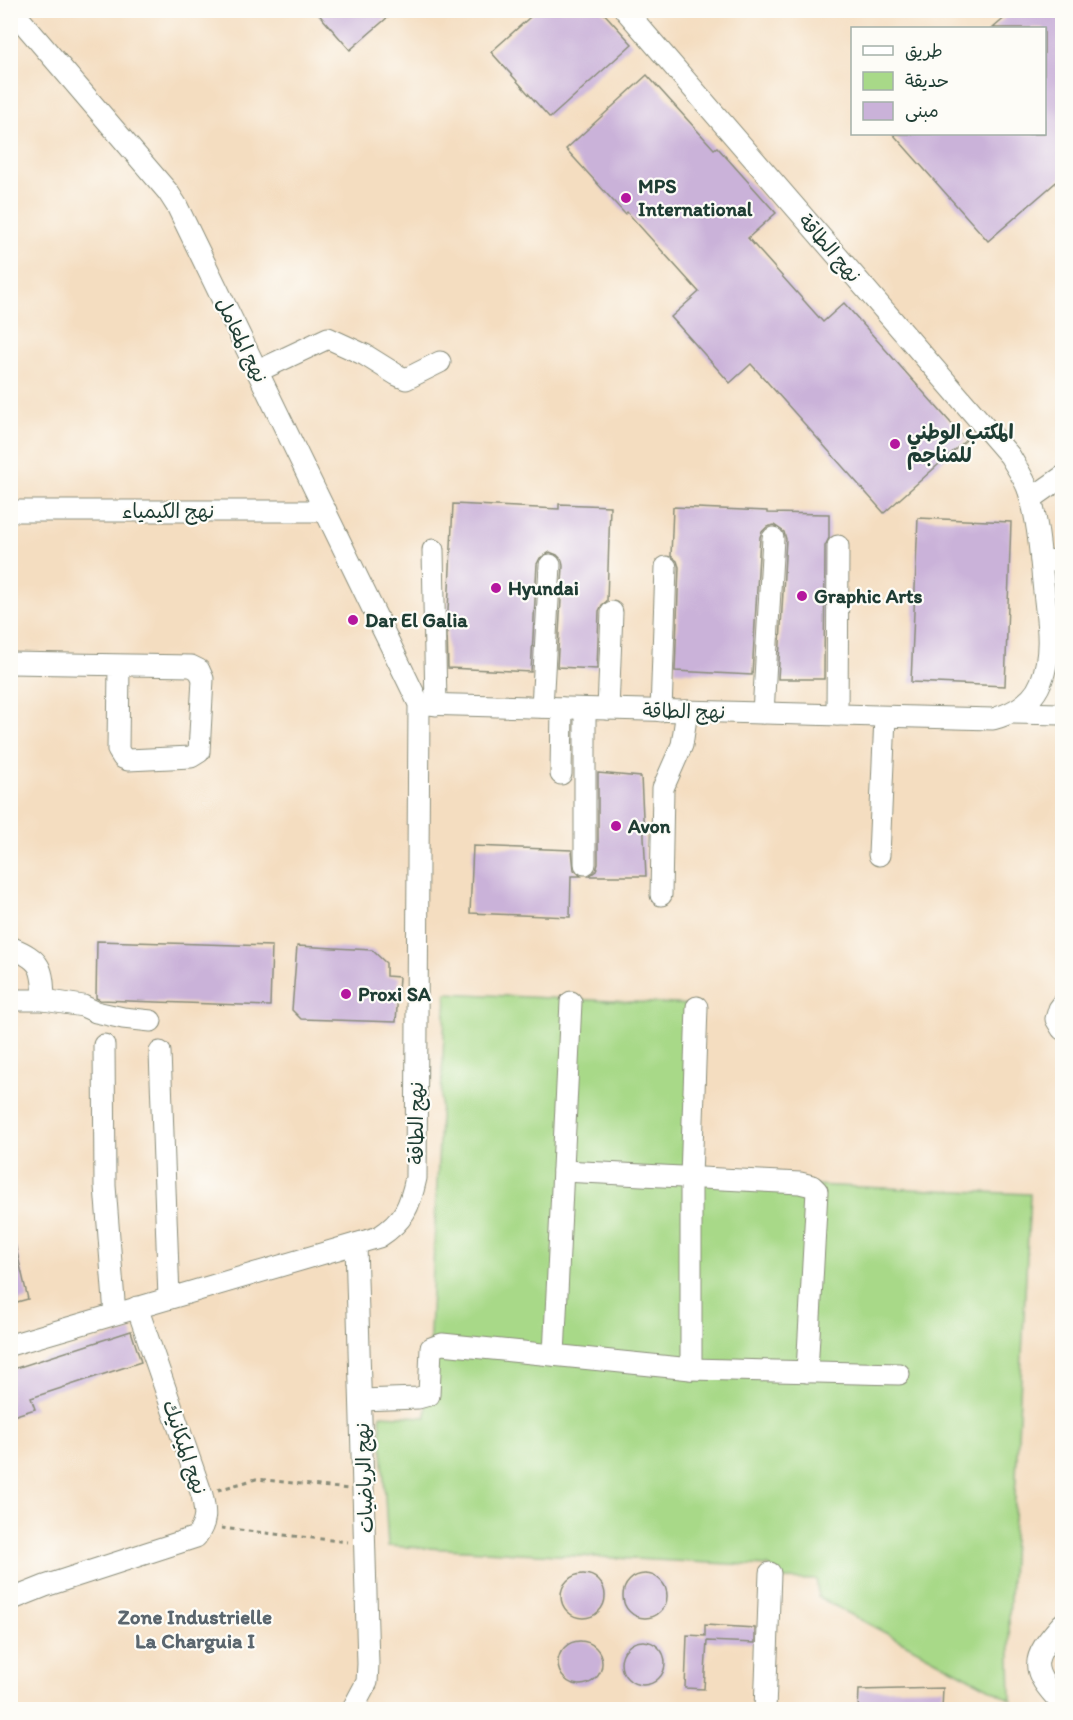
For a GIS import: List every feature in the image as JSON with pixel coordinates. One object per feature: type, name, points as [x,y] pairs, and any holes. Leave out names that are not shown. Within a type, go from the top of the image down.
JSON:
[{"type":"street","name":"نهج المعامل","points":[[12,10],[168,192],[177,206],[326,511],[427,704]]},
{"type":"street","name":"نهج الطاقة","points":[[10,1345],[379,1238],[403,1216],[411,1201],[416,1178],[427,704],[993,719],[1013,713],[1029,700],[1041,683],[1047,661],[1049,640],[1037,519],[1028,489],[1010,456],[624,10]]},
{"type":"street","points":[[258,370],[328,338],[365,355],[406,379],[440,362]]},
{"type":"street","points":[[1031,499],[1062,477]]},
{"type":"street","name":"نهج الكيمياء","points":[[10,511],[326,511]]},
{"type":"street","points":[[763,713],[773,538]]},
{"type":"street","points":[[837,715],[838,546]]},
{"type":"street","points":[[427,704],[432,550]]},
{"type":"street","points":[[1041,560],[1062,561]]},
{"type":"street","points":[[550,565],[552,708],[561,774]]},
{"type":"street","points":[[661,711],[666,567]]},
{"type":"street","points":[[608,709],[612,612]]},
{"type":"street","points":[[10,663],[119,664],[191,666],[199,670],[203,678],[199,752],[196,756],[128,760],[123,758],[118,750],[119,664]]},
{"type":"street","points":[[585,709],[585,864]]},
{"type":"street","points":[[662,895],[663,788],[682,745],[687,711]]},
{"type":"street","points":[[1013,713],[1062,714]]},
{"type":"street","points":[[879,855],[885,717]]},
{"type":"street","points":[[10,947],[35,959],[43,972],[44,1000]]},
{"type":"street","points":[[10,1000],[44,1000],[83,1006],[96,1012],[123,1018],[151,1020]]},
{"type":"street","points":[[554,1355],[571,1002]]},
{"type":"street","points":[[1062,1005],[1056,1019],[1062,1029]]},
{"type":"street","points":[[691,1369],[692,1178],[698,1007]]},
{"type":"street","points":[[104,1045],[105,1186],[115,1314]]},
{"type":"street","points":[[160,1052],[169,1298]]},
{"type":"street","points":[[563,1171],[800,1183],[812,1186],[817,1191],[807,1372]]},
{"type":"street","name":"نهج الرياضيات","points":[[352,1710],[367,1682],[368,1664],[356,1244]]},
{"type":"street","name":"نهج الميكانيك","points":[[137,1307],[202,1495],[206,1511],[204,1526]]},
{"type":"street","points":[[361,1400],[418,1398],[429,1395],[431,1348],[442,1344],[691,1369],[899,1374]]},
{"type":"street","points":[[10,1600],[45,1586],[196,1537],[204,1526]]},
{"type":"street","points":[[765,1710],[770,1573]]},
{"type":"street","points":[[1062,1624],[1048,1640],[1037,1662],[1040,1679],[1062,1704]]},
{"type":"path","points":[[202,1495],[256,1479],[364,1491]]},
{"type":"path","points":[[204,1526],[366,1544]]},
{"type":"green space","points":[[446,993],[696,1005],[688,1180],[1030,1194],[1009,1619],[1011,1700],[818,1597],[817,1580],[779,1579],[768,1566],[388,1546],[380,1415],[426,1417]]},
{"type":"building","points":[[315,10],[396,10],[350,50]]},
{"type":"building","points":[[538,10],[601,10],[632,44],[550,118],[491,52]]},
{"type":"building","points":[[1014,10],[1062,10],[1062,177],[988,241],[894,135],[1046,135],[1046,27],[994,27]]},
{"type":"building","points":[[647,75],[714,149],[717,147],[776,213],[748,238],[823,322],[844,303],[966,440],[884,513],[751,364],[730,383],[671,317],[699,292],[566,149]]},
{"type":"building","name":"Hyundai","points":[[453,504],[559,509],[559,504],[610,506],[607,601],[599,611],[597,669],[557,667],[563,566],[562,560],[550,552],[540,558],[537,564],[531,672],[448,668],[447,632]]},
{"type":"building","points":[[673,507],[829,514],[829,538],[825,546],[824,679],[778,679],[786,539],[784,532],[774,525],[767,527],[760,537],[752,675],[675,671],[679,567],[677,561],[671,556]]},
{"type":"building","points":[[918,518],[1011,522],[1005,686],[911,682]]},
{"type":"building","name":"Avon","points":[[598,773],[641,777],[646,876],[589,876],[596,871],[598,864]]},
{"type":"building","points":[[473,846],[572,850],[574,870],[581,876],[571,876],[570,917],[470,913]]},
{"type":"building","points":[[97,941],[272,946],[270,1006],[100,1000],[96,998]]},
{"type":"building","name":"Proxi SA","points":[[297,946],[372,950],[386,963],[386,976],[399,977],[396,1022],[301,1019],[292,1010]]},
{"type":"building","points":[[10,1244],[15,1244],[28,1299],[10,1304]]},
{"type":"building","points":[[131,1331],[141,1362],[31,1398],[35,1409],[10,1417],[10,1370]]},
{"type":"building","points":[[583,1574],[591,1575],[599,1580],[604,1588],[604,1604],[599,1612],[591,1617],[583,1618],[575,1617],[567,1612],[562,1604],[561,1596],[562,1588],[567,1580],[575,1575]]},
{"type":"building","points":[[645,1574],[653,1575],[661,1580],[666,1588],[666,1604],[661,1612],[653,1617],[645,1618],[637,1617],[629,1612],[624,1604],[623,1596],[624,1588],[629,1580],[637,1575]]},
{"type":"building","points":[[705,1625],[755,1628],[755,1643],[707,1641],[704,1689],[685,1688],[687,1635],[705,1636]]},
{"type":"building","points":[[580,1641],[596,1647],[602,1663],[596,1679],[580,1685],[564,1679],[558,1663],[564,1647]]},
{"type":"building","points":[[643,1641],[659,1647],[665,1663],[659,1679],[643,1685],[627,1679],[621,1663],[627,1647]]},
{"type":"building","points":[[943,1688],[942,1710],[858,1710],[859,1690]]},
{"type":"place","name":"MPS International","points":[[626,198]]},
{"type":"place","name":"المكتب الوطني للمناجم","points":[[895,444]]},
{"type":"place","name":"Hyundai","points":[[496,588]]},
{"type":"place","name":"Graphic Arts","points":[[802,596]]},
{"type":"place","name":"Dar El Galia","points":[[353,620]]},
{"type":"place","name":"Avon","points":[[616,826]]},
{"type":"place","name":"Proxi SA","points":[[346,994]]},
{"type":"district","name":"Zone Industrielle La Charguia I","points":[[195,1628]]}]
